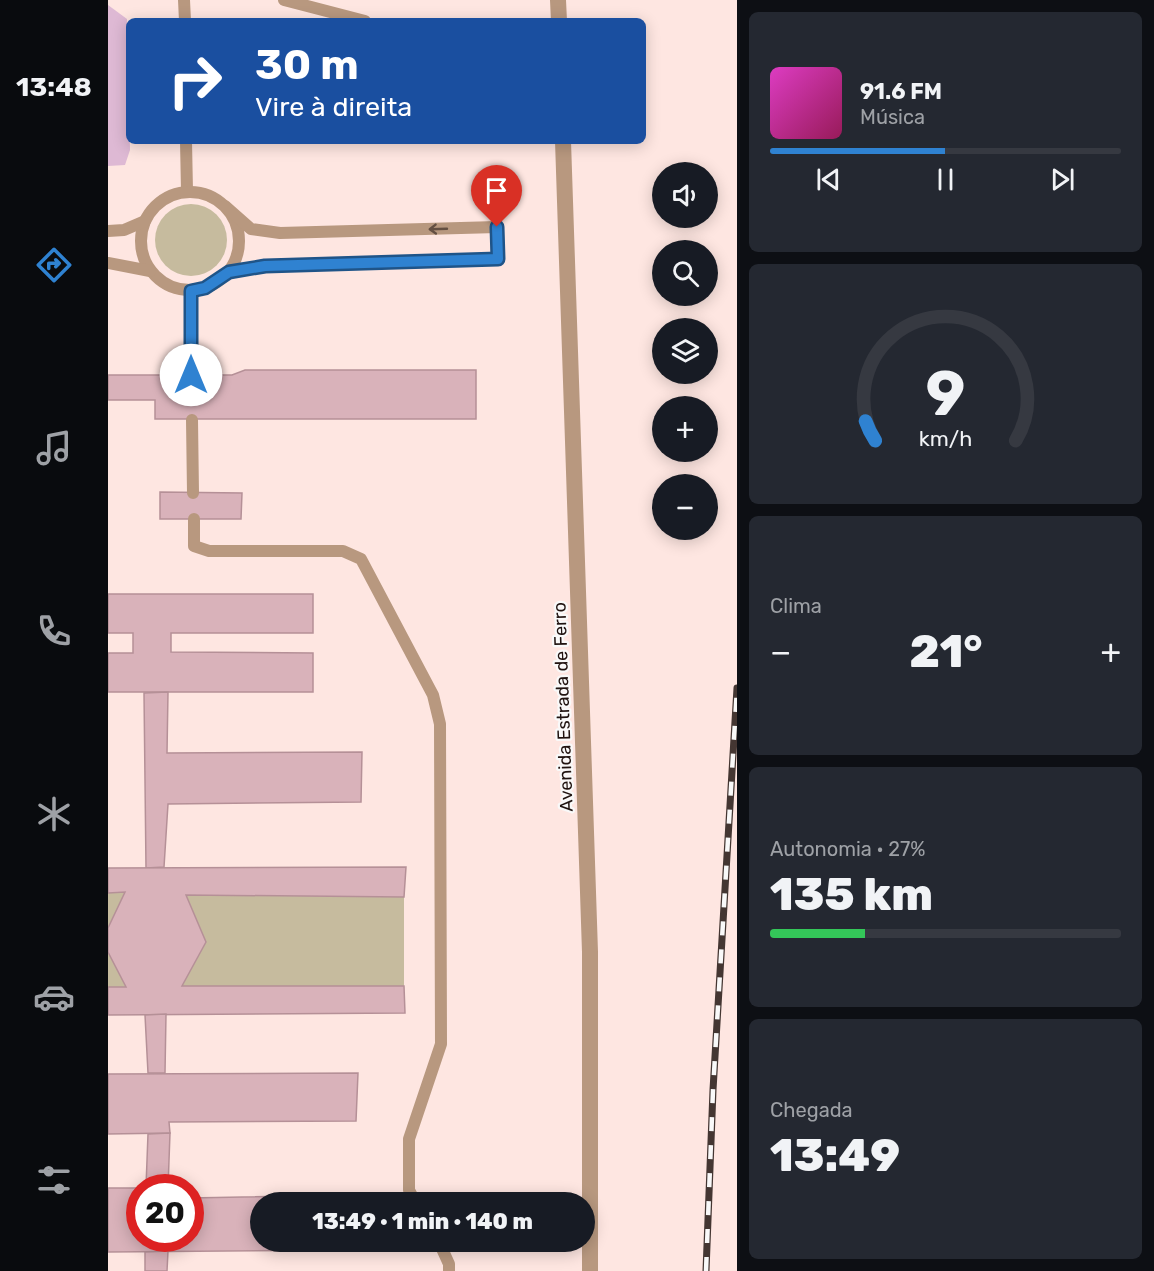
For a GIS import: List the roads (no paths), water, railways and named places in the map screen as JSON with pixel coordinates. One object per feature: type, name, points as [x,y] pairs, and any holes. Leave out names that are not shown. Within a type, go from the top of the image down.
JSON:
[{"type":"street","points":[[558,0],[559,18]]},
{"type":"street","name":"Avenida Estrada de Ferro","points":[[563,144],[590,952],[590,1271]]},
{"type":"lane","points":[[184,0],[185,18]]},
{"type":"lane","points":[[284,0],[353,18]]},
{"type":"lane","points":[[186,144],[187,191]]},
{"type":"lane","points":[[108,231],[124,230],[145,220],[162,200],[174,194],[187,191],[201,192],[225,206],[251,229],[279,233],[497,227],[498,259],[265,266],[229,272],[205,288],[191,291],[175,289],[161,282],[150,271],[141,246],[145,220]]},
{"type":"lane","points":[[225,206],[233,218],[239,238],[236,259],[229,272]]},
{"type":"lane","points":[[108,263],[150,271]]},
{"type":"lane","points":[[191,291],[191,375]]},
{"type":"lane","points":[[192,420],[193,493]]},
{"type":"lane","points":[[194,519],[194,546],[209,551],[343,551],[361,559],[433,695],[440,724],[441,1044],[409,1139],[410,1192]]},
{"type":"lane","points":[[444,1252],[449,1264],[449,1271]]},
{"type":"railway","points":[[706,1271],[713,1090],[737,688]]}]
